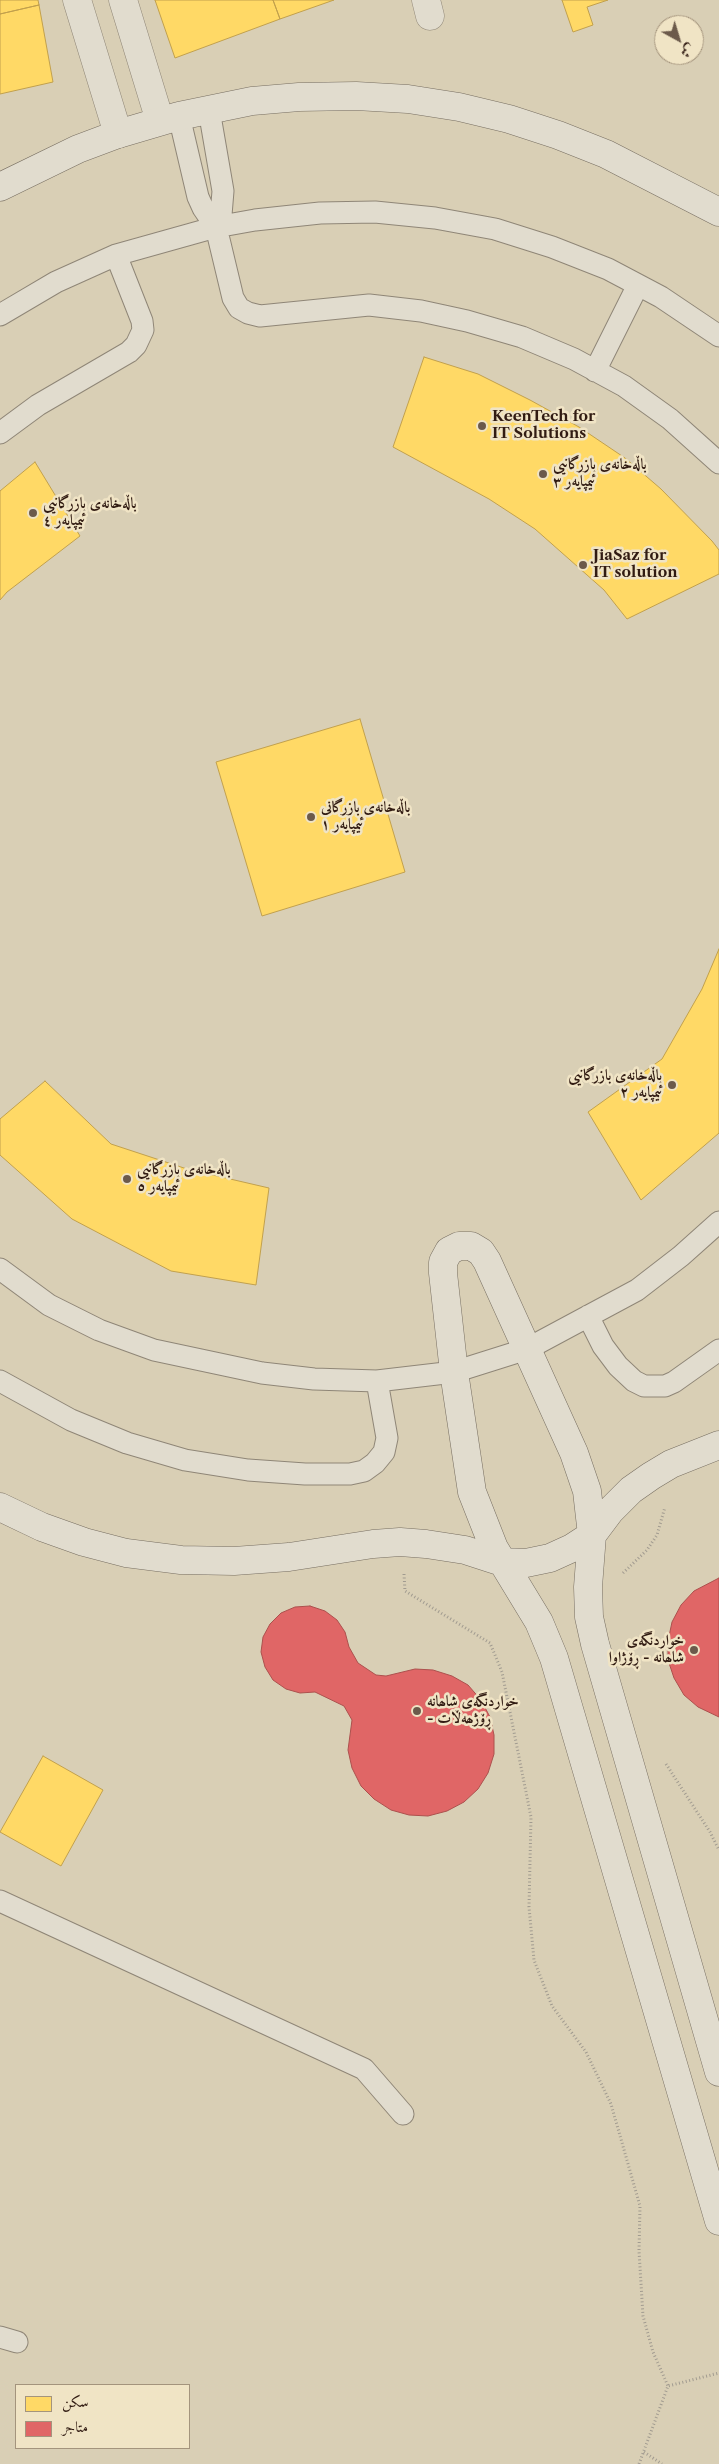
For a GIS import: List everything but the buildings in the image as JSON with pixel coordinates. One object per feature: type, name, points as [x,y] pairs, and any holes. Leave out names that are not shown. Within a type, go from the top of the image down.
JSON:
[{"type":"street","points":[[118,134],[81,12],[126,7],[169,118]]},
{"type":"street","points":[[0,187],[78,148],[169,118],[252,101],[299,97],[356,96],[408,99],[459,107],[509,119],[558,135],[655,178],[719,212]]},
{"type":"street","points":[[719,2072],[595,1644],[589,1617],[588,1587],[592,1535],[591,1513],[580,1469],[481,1252],[471,1246],[459,1246],[449,1251],[443,1262],[454,1372],[472,1492],[482,1521],[502,1562],[539,1622],[554,1658],[719,2221]]},
{"type":"street","points":[[0,1507],[42,1527],[84,1542],[126,1553],[181,1560],[234,1561],[271,1558],[400,1542],[465,1550],[502,1562],[526,1563],[550,1558],[572,1548],[592,1535],[610,1511],[632,1490],[671,1464],[719,1445]]},
{"type":"lane","points":[[209,110],[223,190],[221,216],[216,227]]},
{"type":"lane","points":[[169,118],[198,197],[216,227],[233,298],[239,308],[260,316],[369,305],[421,311],[468,321],[522,337],[624,386],[670,419],[719,463]]},
{"type":"lane","points":[[0,315],[56,282],[116,255],[216,227],[320,213],[375,212],[435,218],[495,229],[552,247],[608,270],[661,297],[719,336]]},
{"type":"lane","points":[[0,433],[38,405],[128,352],[136,345],[143,330],[142,321],[116,255]]},
{"type":"lane","points":[[594,371],[638,285]]},
{"type":"lane","points":[[0,1269],[50,1305],[100,1330],[154,1350],[262,1372],[314,1378],[377,1381],[454,1372],[526,1349],[637,1290],[681,1256],[719,1222]]},
{"type":"lane","points":[[588,1316],[602,1346],[618,1366],[634,1381],[644,1386],[665,1386],[719,1350]]},
{"type":"lane","points":[[0,1381],[71,1420],[127,1443],[184,1460],[248,1470],[305,1474],[350,1474],[364,1470],[375,1463],[384,1452],[387,1438],[377,1381]]},
{"type":"lane","points":[[0,1901],[364,2069],[402,2114]]},
{"type":"path","points":[[618,1580],[626,1568],[648,1550],[657,1536],[665,1504],[680,1488],[671,1464]]},
{"type":"path","points":[[400,1542],[406,1591],[490,1642],[502,1672],[530,1816],[529,1907],[534,1960],[552,2006],[586,2052],[611,2104],[640,2206],[639,2251],[642,2316],[653,2352],[668,2386],[639,2464]]},
{"type":"path","points":[[663,1759],[710,1832],[719,1850]]},
{"type":"path","points":[[668,2386],[719,2373]]},
{"type":"path","points":[[644,2452],[662,2464]]},
{"type":"place","name":"KeenTech for IT Solutions","points":[[482,426]]},
{"type":"place","name":"باڵەخانەی بازرگانیی ئیمپایەر ٣","points":[[543,474]]},
{"type":"place","name":"باڵەخانەی بازرگانیی ئیمپایەر ٤","points":[[33,513]]},
{"type":"place","name":"JiaSaz for IT solution","points":[[583,565]]},
{"type":"place","name":"باڵەخانەی بازرگانی ئیمپایەر ١","points":[[311,817]]},
{"type":"place","name":"باڵەخانەی بازرگانیی ئیمپایەر ٢","points":[[672,1085]]},
{"type":"place","name":"باڵەخانەی بازرگانیی ئیمپایەر ٥","points":[[127,1179]]},
{"type":"place","name":"خواردنگەی شاھانە - ڕۆژاوا","points":[[694,1650]]},
{"type":"place","name":"خواردنگەی شاھانە - ڕۆژھەڵات","points":[[417,1711]]}]
